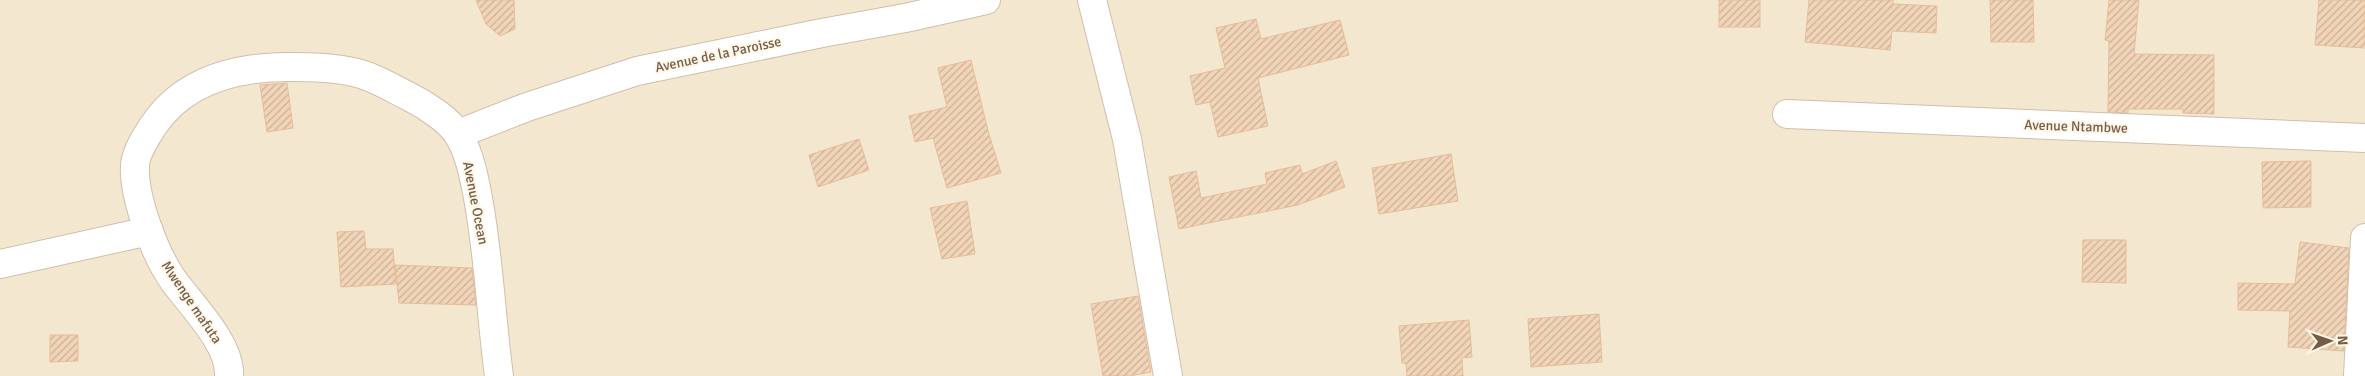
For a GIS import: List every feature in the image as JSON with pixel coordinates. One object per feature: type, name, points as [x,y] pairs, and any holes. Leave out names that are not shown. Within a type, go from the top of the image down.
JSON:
[{"type":"street","name":"Avenue de la Paroisse","points":[[458,134],[527,107],[638,71],[986,0]]},
{"type":"street","points":[[1092,0],[1127,139],[1168,376]]},
{"type":"street","name":"Avenue Ocean","points":[[225,74],[265,66],[319,67],[364,75],[428,106],[458,134],[472,167],[481,214],[499,376]]},
{"type":"street","name":"Mwenge mafuta","points":[[225,74],[194,87],[162,112],[145,138],[135,164],[137,190],[149,230],[172,277],[224,351],[229,367],[229,376]]},
{"type":"street","name":"Avenue Ntambwe","points":[[1787,114],[2365,138]]},
{"type":"street","points":[[0,264],[149,230]]},
{"type":"street","points":[[2358,376],[2365,238]]},
{"type":"shaded area","points":[[0,0],[2365,0],[2365,376],[0,376]]},
{"type":"building","points":[[476,0],[514,0],[515,29],[500,36],[486,24]]},
{"type":"building","points":[[1719,0],[1760,0],[1760,27],[1719,27]]},
{"type":"building","points":[[1809,0],[1893,0],[1893,4],[1937,6],[1936,33],[1892,31],[1890,50],[1805,42]]},
{"type":"building","points":[[1990,0],[2033,0],[2034,42],[1991,42]]},
{"type":"building","points":[[2109,0],[2139,0],[2134,54],[2214,55],[2214,114],[2183,113],[2183,109],[2128,109],[2128,113],[2108,112],[2109,41],[2105,40]]},
{"type":"building","points":[[2319,0],[2365,0],[2365,48],[2315,45]]},
{"type":"building","points":[[1256,19],[1261,39],[1340,20],[1349,55],[1258,78],[1268,126],[1218,137],[1210,102],[1196,105],[1190,76],[1225,68],[1216,28]]},
{"type":"building","points":[[971,60],[988,131],[1001,173],[947,188],[933,138],[915,142],[909,116],[947,107],[938,68]]},
{"type":"building","points":[[287,83],[293,128],[267,132],[260,85]]},
{"type":"building","points":[[859,139],[869,170],[818,187],[809,155]]},
{"type":"building","points":[[1451,154],[1458,201],[1379,214],[1372,168]]},
{"type":"building","points":[[1336,161],[1345,187],[1298,205],[1179,229],[1169,177],[1196,171],[1201,198],[1267,184],[1265,173],[1300,165],[1302,174]]},
{"type":"building","points":[[2311,161],[2311,207],[2263,208],[2262,162]]},
{"type":"building","points":[[967,201],[975,254],[942,259],[930,208]]},
{"type":"building","points":[[364,231],[366,249],[393,249],[396,284],[341,287],[337,232]]},
{"type":"building","points":[[2083,240],[2126,240],[2126,283],[2082,282]]},
{"type":"building","points":[[2300,242],[2349,248],[2344,351],[2288,347],[2290,311],[2238,310],[2238,283],[2295,284]]},
{"type":"building","points":[[395,265],[472,268],[476,305],[399,303]]},
{"type":"building","points":[[1138,296],[1151,372],[1129,376],[1103,376],[1091,304]]},
{"type":"building","points":[[1599,314],[1602,362],[1531,367],[1528,319]]},
{"type":"building","points":[[1469,320],[1472,357],[1462,358],[1463,376],[1407,376],[1406,363],[1402,363],[1399,326]]},
{"type":"building","points":[[50,335],[78,335],[78,361],[50,362]]}]
